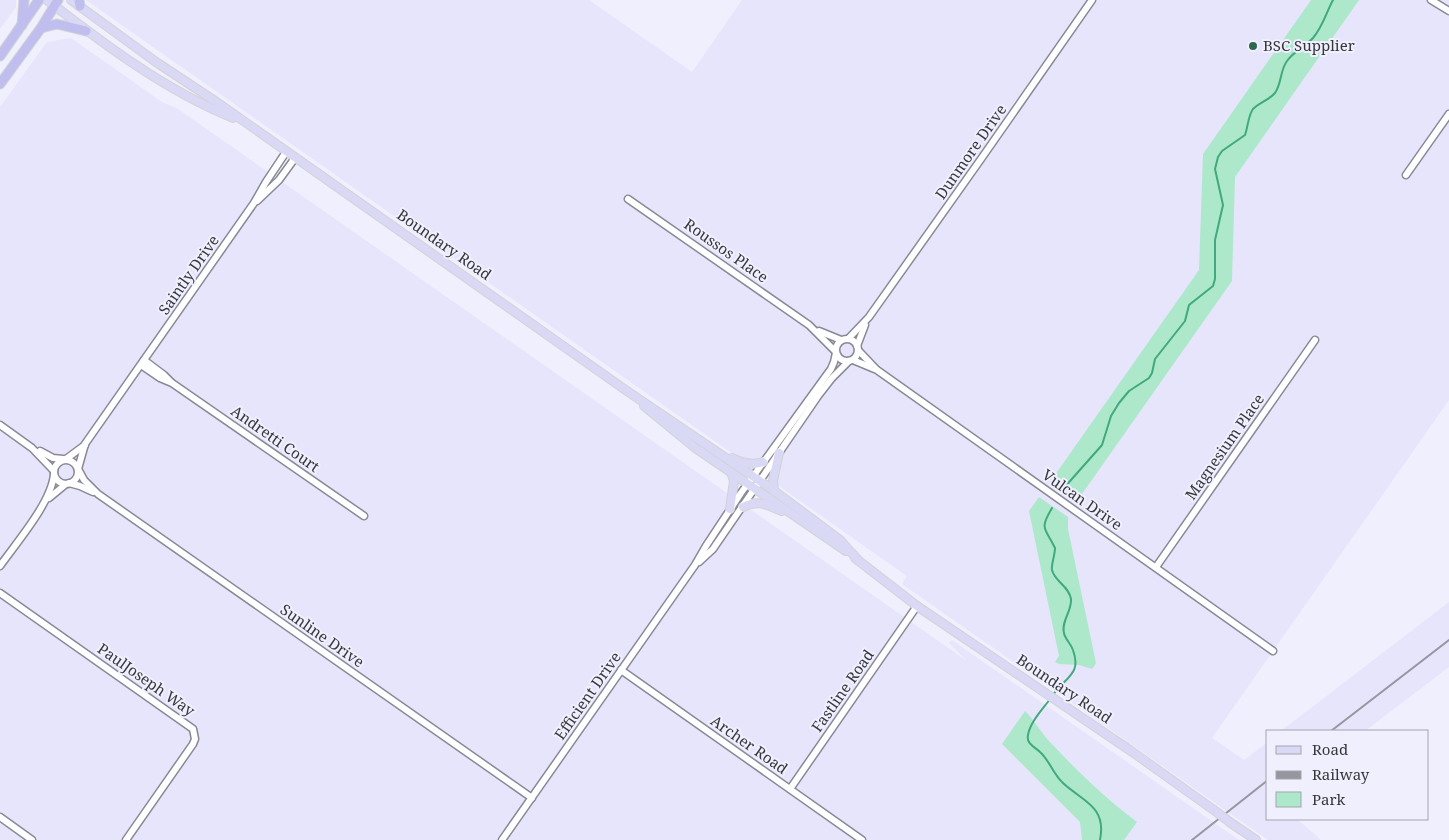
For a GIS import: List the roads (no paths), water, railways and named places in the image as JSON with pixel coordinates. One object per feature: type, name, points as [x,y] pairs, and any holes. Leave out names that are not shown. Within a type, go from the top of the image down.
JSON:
[{"type":"highway","points":[[22,25],[24,0]]},
{"type":"highway","points":[[0,56],[39,0]]},
{"type":"highway","points":[[0,84],[40,28],[53,2]]},
{"type":"highway","points":[[40,28],[56,24],[86,31]]},
{"type":"main road","name":"Boundary Road","points":[[71,0],[79,3],[244,123],[716,452],[750,480],[755,489],[858,560],[917,606],[1131,751],[1256,840]]},
{"type":"main road","name":"Boundary Road","points":[[53,2],[86,31],[130,61],[214,110],[244,123]]},
{"type":"main road","points":[[185,81],[193,93],[191,97]]},
{"type":"main road","name":"Boundary Road","points":[[627,391],[694,447],[730,471],[750,480],[761,482],[774,491],[840,540],[858,560]]},
{"type":"main road","points":[[716,452],[739,462],[757,464],[763,462]]},
{"type":"main road","points":[[774,491],[773,481],[779,453]]},
{"type":"main road","points":[[730,471],[734,481],[730,509]]},
{"type":"main road","points":[[743,507],[753,502],[759,502],[798,518]]},
{"type":"street","name":"Dunmore Drive","points":[[849,338],[869,317],[1092,0]]},
{"type":"street","points":[[1431,0],[1449,11]]},
{"type":"street","points":[[1406,175],[1449,114]]},
{"type":"street","name":"Saintly Drive","points":[[78,469],[86,444],[254,203],[286,152]]},
{"type":"street","name":"Saintly Drive","points":[[254,203],[279,180],[295,158]]},
{"type":"street","name":"Roussos Place","points":[[628,199],[809,325],[824,334],[841,340]]},
{"type":"street","name":"Dunmore Drive","points":[[858,348],[869,317]]},
{"type":"street","name":"Roussos Place","points":[[809,325],[835,352]]},
{"type":"street","points":[[750,480],[831,369],[834,362],[836,344],[841,340],[849,338],[856,342],[858,354],[832,378],[755,489]]},
{"type":"street","name":"Magnesium Place","points":[[1156,567],[1315,340]]},
{"type":"street","name":"Vulcan Drive","points":[[858,348],[877,370],[1273,651]]},
{"type":"street","points":[[835,352],[839,359],[851,360]]},
{"type":"street","name":"Vulcan Drive","points":[[851,360],[877,370]]},
{"type":"street","name":"Andretti Court","points":[[143,362],[364,516]]},
{"type":"street","points":[[0,425],[32,448],[49,456],[74,462],[78,469],[76,479],[48,498]]},
{"type":"street","name":"Saintly Drive","points":[[65,459],[86,444]]},
{"type":"street","points":[[32,448],[54,472],[58,481],[68,484]]},
{"type":"street","points":[[0,566],[48,498],[53,485],[57,463],[65,459]]},
{"type":"street","name":"Sunline Drive","points":[[78,469],[84,480],[98,494],[532,798]]},
{"type":"street","name":"Efficient Drive","points":[[502,840],[695,566],[706,546],[750,480]]},
{"type":"street","name":"Sunline Drive","points":[[68,484],[80,486],[98,494]]},
{"type":"street","name":"Efficient Drive","points":[[695,566],[713,549],[755,489]]},
{"type":"street","name":"PaulJoseph Way","points":[[0,593],[193,729],[195,739],[193,744],[126,840]]},
{"type":"street","name":"Fastline Road","points":[[790,789],[917,606]]},
{"type":"street","name":"Archer Road","points":[[621,670],[862,840]]},
{"type":"street","points":[[0,817],[32,840]]},
{"type":"waterway","points":[[1063,489],[1102,445],[1111,416],[1119,403],[1129,391],[1149,378],[1155,359],[1185,321],[1189,305],[1213,286],[1215,279],[1215,240],[1223,205],[1215,169],[1218,157],[1222,151],[1245,135],[1253,109],[1275,93],[1285,65],[1290,57],[1310,41],[1316,33],[1333,0]]},
{"type":"waterway","points":[[1052,508],[1045,528],[1055,548],[1052,570],[1056,578],[1068,591],[1071,599],[1063,629],[1075,658],[1074,670],[1053,695]]},
{"type":"waterway","points":[[1050,699],[1031,725],[1028,741],[1038,750],[1060,779],[1096,812],[1100,819],[1100,840]]},
{"type":"railway","points":[[1332,730],[1449,640]]},
{"type":"railway","points":[[1192,840],[1266,782]]},
{"type":"place","name":"BSC Supplier","points":[[1253,46]]}]
